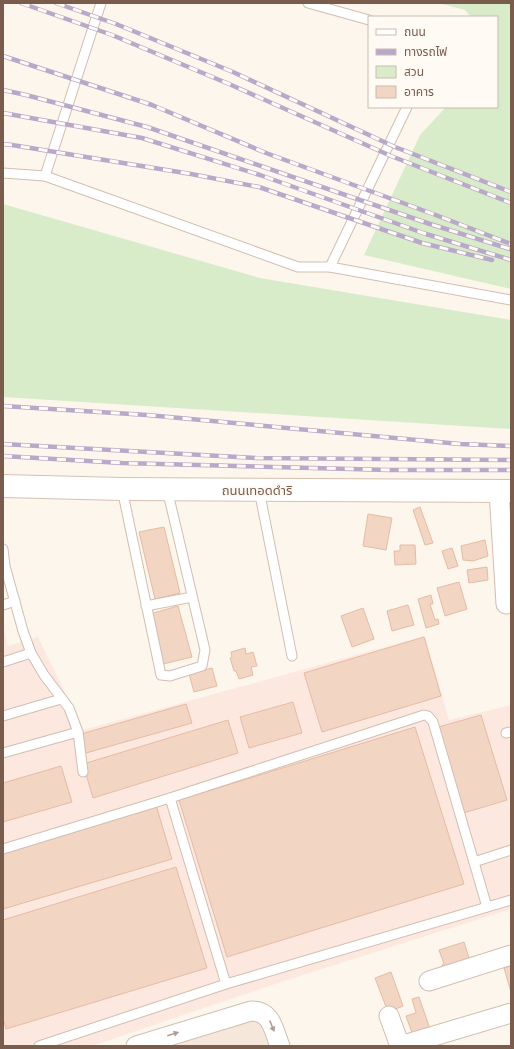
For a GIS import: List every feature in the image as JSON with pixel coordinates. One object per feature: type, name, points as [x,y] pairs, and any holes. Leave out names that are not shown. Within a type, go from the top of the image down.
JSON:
[{"type":"street","name":"ถนนเทอดดำริ","points":[[3,486],[122,489],[505,491]]},
{"type":"street","points":[[505,491],[506,604]]},
{"type":"street","points":[[429,981],[511,955]]},
{"type":"street","points":[[136,1046],[251,1011],[259,1011],[269,1017],[280,1046]]},
{"type":"street","points":[[390,1016],[400,1046],[511,1013]]},
{"type":"lane","points":[[45,176],[101,3]]},
{"type":"lane","points":[[308,3],[368,20]]},
{"type":"lane","points":[[330,267],[407,108]]},
{"type":"lane","points":[[3,173],[45,176],[298,267],[330,267],[511,300]]},
{"type":"lane","points":[[122,489],[161,675],[170,676],[202,666],[205,650],[167,489]]},
{"type":"lane","points":[[260,490],[292,656]]},
{"type":"lane","points":[[3,549],[4,566],[23,631],[31,653],[61,699],[69,708],[78,732],[83,772]]},
{"type":"lane","points":[[146,606],[192,597]]},
{"type":"lane","points":[[3,604],[15,601]]},
{"type":"lane","points":[[3,662],[31,653]]},
{"type":"lane","points":[[3,716],[61,699]]},
{"type":"lane","points":[[3,849],[170,798],[424,715],[428,716],[433,722],[486,907]]},
{"type":"lane","points":[[3,753],[78,732]]},
{"type":"lane","points":[[170,798],[226,984]]},
{"type":"lane","points":[[474,862],[511,850]]},
{"type":"lane","points":[[39,1046],[226,984],[511,900]]},
{"type":"shaded area","points":[[3,626],[8,646],[38,637],[83,730],[425,636],[449,720],[511,705],[511,909],[284,981],[92,1046],[3,1046]]},
{"type":"shaded area","points":[[259,1016],[269,1046],[160,1046]]},
{"type":"green space","points":[[438,3],[511,3],[511,289],[364,255],[420,135],[445,108],[498,108],[498,16],[470,16],[465,10]]},
{"type":"green space","points":[[3,204],[260,278],[511,320],[511,429],[3,397]]},
{"type":"building","points":[[420,507],[433,543],[425,545],[413,510]]},
{"type":"building","points":[[368,514],[392,518],[386,550],[363,546]]},
{"type":"building","points":[[164,527],[180,593],[155,599],[139,532]]},
{"type":"building","points":[[485,540],[488,556],[473,561],[463,560],[461,546]]},
{"type":"building","points":[[400,545],[415,545],[416,564],[395,565],[394,551],[400,551]]},
{"type":"building","points":[[452,548],[458,566],[448,569],[442,551]]},
{"type":"building","points":[[487,567],[488,580],[469,583],[467,570]]},
{"type":"building","points":[[459,582],[467,609],[445,616],[437,588]]},
{"type":"building","points":[[431,595],[433,604],[430,604],[435,620],[438,619],[439,624],[426,628],[418,599]]},
{"type":"building","points":[[408,605],[414,625],[392,631],[387,611]]},
{"type":"building","points":[[178,606],[192,657],[163,664],[150,614]]},
{"type":"building","points":[[363,608],[374,639],[352,647],[341,616]]},
{"type":"building","points":[[424,637],[441,696],[322,732],[304,673]]},
{"type":"building","points":[[245,648],[246,654],[253,652],[257,666],[251,667],[253,675],[239,679],[236,671],[234,671],[230,658],[232,657],[231,652]]},
{"type":"building","points":[[212,668],[217,686],[194,692],[189,674]]},
{"type":"building","points":[[293,702],[302,733],[249,748],[240,717]]},
{"type":"building","points":[[186,704],[192,723],[86,753],[81,734]]},
{"type":"building","points":[[481,715],[507,800],[460,814],[435,728]]},
{"type":"building","points":[[228,720],[238,753],[93,798],[83,764]]},
{"type":"building","points":[[415,727],[464,884],[227,957],[179,800]]},
{"type":"building","points":[[61,766],[72,802],[3,822],[3,783]]},
{"type":"building","points":[[156,805],[172,859],[3,909],[3,850]]},
{"type":"building","points":[[176,867],[207,968],[6,1029],[3,1018],[3,920]]},
{"type":"building","points":[[464,942],[469,958],[475,956],[477,964],[445,975],[442,965],[444,964],[439,950]]},
{"type":"building","points":[[511,966],[511,992],[504,968]]},
{"type":"building","points":[[391,972],[403,1006],[388,1012],[375,978]]},
{"type":"building","points":[[419,997],[431,1032],[412,1033],[406,1016],[416,1013],[412,999]]},
{"type":"railway","points":[[21,3],[112,35],[229,84],[391,156],[511,203]]},
{"type":"railway","points":[[56,3],[116,24],[233,72],[395,147],[511,192]]},
{"type":"railway","points":[[3,56],[152,105],[266,153],[511,244]]},
{"type":"railway","points":[[3,90],[147,127],[430,224],[510,249]]},
{"type":"railway","points":[[3,113],[142,138],[260,175],[426,234],[511,260]]},
{"type":"railway","points":[[3,144],[191,174],[259,187],[422,243],[492,260]]},
{"type":"railway","points":[[3,406],[147,415],[460,444],[511,446]]},
{"type":"railway","points":[[3,444],[256,458],[511,460]]},
{"type":"railway","points":[[3,456],[122,463],[389,470],[511,470]]}]
